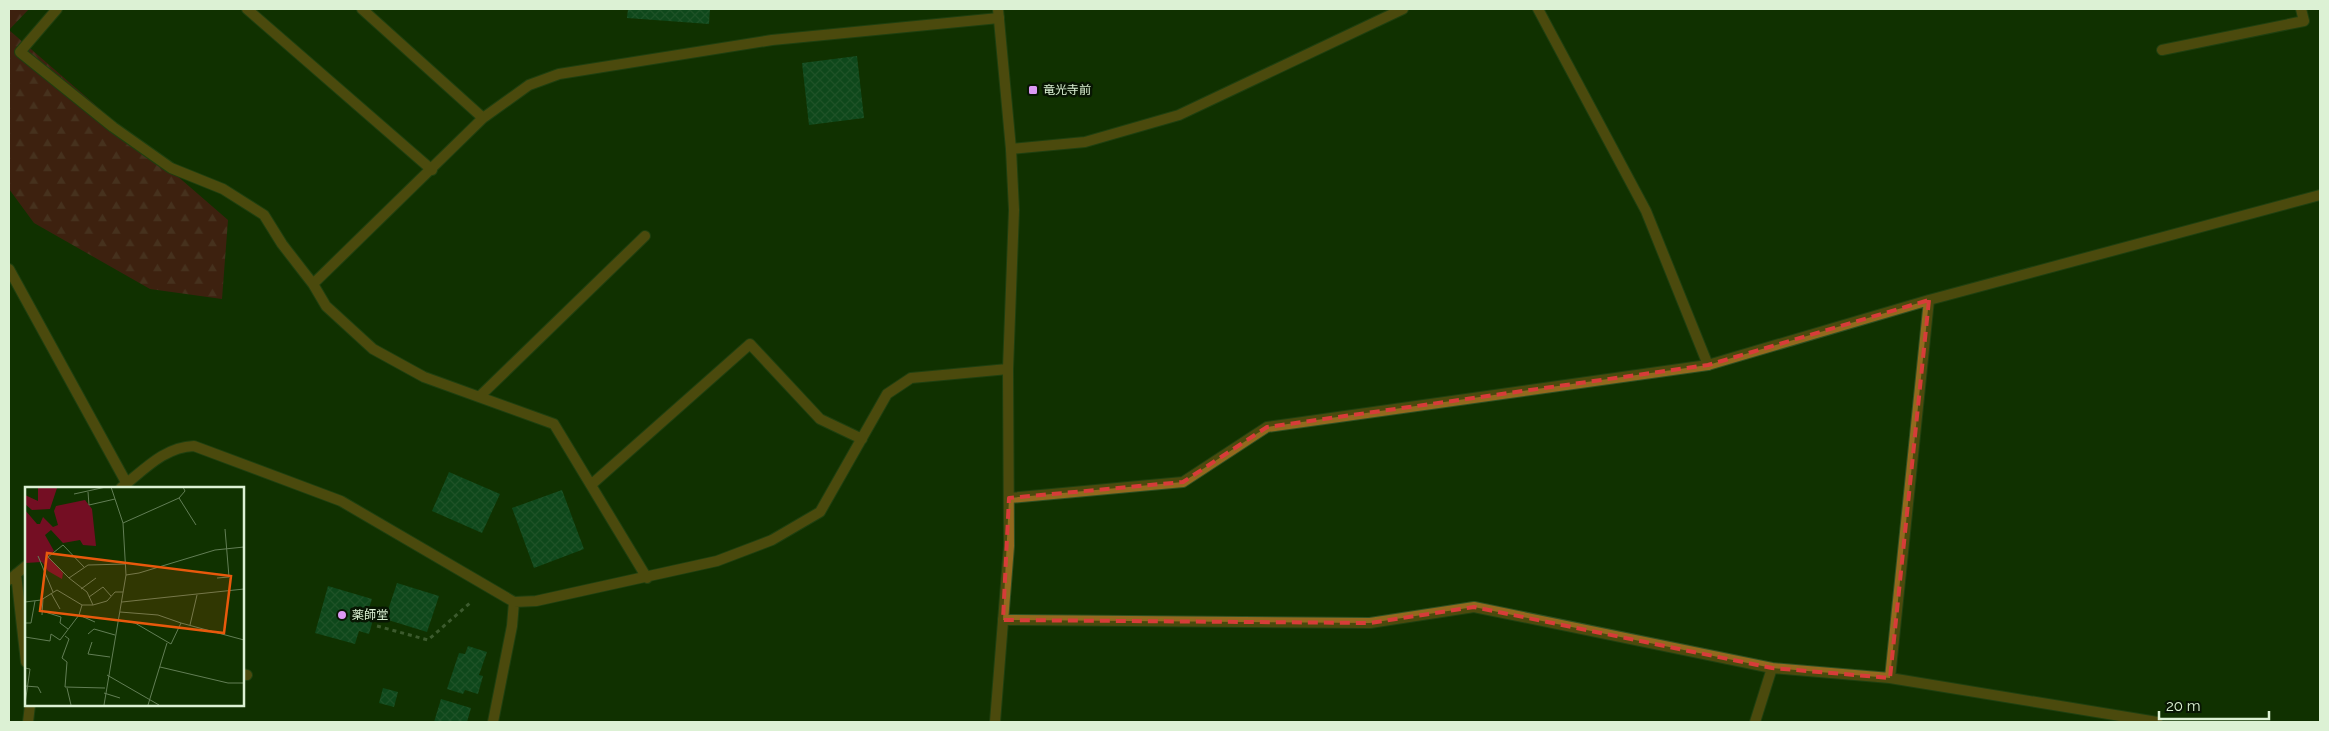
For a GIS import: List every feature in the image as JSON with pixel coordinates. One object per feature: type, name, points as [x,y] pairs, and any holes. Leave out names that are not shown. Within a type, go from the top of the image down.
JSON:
[{"type":"street","points":[[57,9],[20,52],[113,128],[171,168],[223,189],[264,215],[282,244],[314,284],[326,306],[373,349],[424,377],[554,424],[592,484],[647,578]]},
{"type":"street","points":[[248,9],[432,170]]},
{"type":"street","points":[[362,9],[483,118]]},
{"type":"street","points":[[1011,149],[1085,142],[1179,115],[1403,9]]},
{"type":"street","points":[[1538,9],[1646,211],[1708,364]]},
{"type":"street","points":[[2162,50],[2304,21],[2301,9]]},
{"type":"street","points":[[314,284],[483,118],[529,85],[560,74],[772,40],[998,13],[1011,149],[1014,210],[1008,368],[1009,546],[995,722]]},
{"type":"street","points":[[1009,498],[1183,482],[1267,427],[1708,364],[1929,300],[2320,195]]},
{"type":"street","points":[[479,397],[645,236]]},
{"type":"street","points":[[9,269],[124,486],[158,458],[180,446],[194,446],[341,501],[514,602],[536,601],[647,578],[717,561],[772,540],[820,512],[862,440],[886,394],[911,378],[1008,368]]},
{"type":"street","points":[[1890,678],[1929,300]]},
{"type":"street","points":[[592,484],[750,344],[820,419],[862,440]]},
{"type":"street","points":[[25,567],[12,577],[25,656]]},
{"type":"street","points":[[493,722],[512,626],[514,602]]},
{"type":"street","points":[[1003,620],[1370,623],[1474,607],[1772,668],[1890,678],[2157,722]]},
{"type":"street","points":[[1755,722],[1772,668]]},
{"type":"street","points":[[28,722],[30,706]]},
{"type":"path","points":[[377,626],[428,640],[460,610]]},
{"type":"highlighted area","points":[[1929,300],[1890,678],[1772,668],[1474,607],[1370,623],[1003,620],[1009,498],[1183,482],[1267,427],[1708,365]]},
{"type":"green space","points":[[9,9],[29,9],[9,30]]},
{"type":"green space","points":[[9,30],[228,220],[222,299],[150,289],[34,223],[9,189]]},
{"type":"building","points":[[628,9],[710,9],[709,24],[627,18]]},
{"type":"building","points":[[857,56],[864,118],[809,125],[802,63]]},
{"type":"building","points":[[449,472],[500,494],[482,533],[432,511]]},
{"type":"building","points":[[562,490],[584,549],[534,568],[512,508]]},
{"type":"building","points":[[397,583],[439,596],[427,632],[385,619]]},
{"type":"building","points":[[328,586],[372,599],[368,611],[375,613],[369,634],[359,631],[355,644],[315,633]]},
{"type":"building","points":[[468,646],[487,652],[479,675],[483,676],[478,694],[465,690],[463,694],[447,689],[459,653],[465,654]]},
{"type":"building","points":[[383,688],[398,692],[394,707],[379,703]]},
{"type":"building","points":[[441,699],[471,708],[467,722],[434,722]]},
{"type":"place","name":"竜光寺前","points":[[1033,90]]},
{"type":"place","name":"薬師堂","points":[[342,615]]}]
